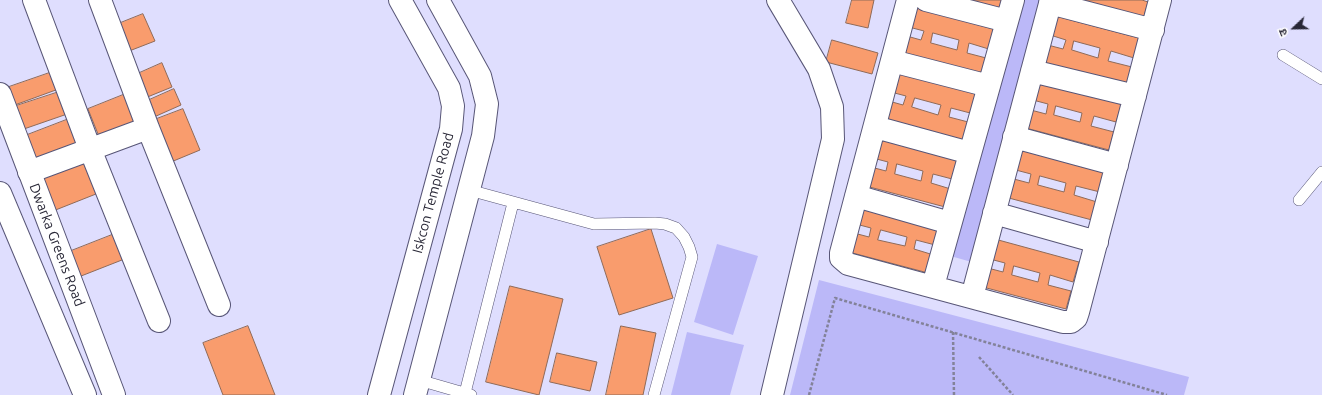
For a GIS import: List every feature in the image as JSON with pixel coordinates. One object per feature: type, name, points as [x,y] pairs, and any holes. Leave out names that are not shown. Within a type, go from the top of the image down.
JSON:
[{"type":"street","points":[[34,0],[90,150],[159,321]]},
{"type":"street","points":[[100,0],[148,128],[219,305]]},
{"type":"street","name":"Iskcon Temple Road","points":[[379,395],[451,129],[453,106],[450,88],[400,0]]},
{"type":"street","points":[[417,387],[483,136],[487,104],[480,76],[438,0]]},
{"type":"street","points":[[772,395],[833,139],[832,106],[819,69],[778,0]]},
{"type":"street","points":[[908,0],[841,253],[841,258],[848,264],[1063,322],[1070,322],[1076,318],[1078,312],[1160,0]]},
{"type":"street","points":[[926,0],[1007,21]]},
{"type":"street","points":[[933,286],[1013,0]]},
{"type":"street","points":[[972,297],[1050,2],[1153,30]]},
{"type":"street","points":[[892,61],[988,86]]},
{"type":"street","points":[[1032,70],[1135,96]]},
{"type":"street","name":"Dwarka Greens Road","points":[[0,94],[114,395]]},
{"type":"street","points":[[875,127],[970,153]]},
{"type":"street","points":[[29,172],[148,128]]},
{"type":"street","points":[[1014,137],[1117,165]]},
{"type":"street","points":[[0,193],[84,395]]},
{"type":"street","points":[[856,196],[950,223]]},
{"type":"street","points":[[994,213],[1097,242]]},
{"type":"lane","points":[[1283,55],[1322,79]]},
{"type":"lane","points":[[1299,200],[1322,172]]},
{"type":"lane","points":[[469,190],[594,224],[655,223],[665,224],[676,228],[684,237],[692,257],[654,395]]},
{"type":"lane","points":[[417,387],[468,394],[513,203]]},
{"type":"path","points":[[809,395],[835,298],[1167,395]]},
{"type":"path","points":[[952,332],[954,395]]},
{"type":"path","points":[[979,357],[1013,395]]},
{"type":"shaded area","points":[[1017,0],[1048,0],[975,263],[947,255]]},
{"type":"shaded area","points":[[717,244],[758,256],[733,335],[694,322]]},
{"type":"shaded area","points":[[819,280],[1189,377],[1184,395],[790,395]]},
{"type":"shaded area","points":[[687,332],[744,345],[730,395],[671,395]]},
{"type":"building","points":[[852,0],[874,0],[868,28],[846,23]]},
{"type":"building","points":[[964,0],[1004,0],[1001,10]]},
{"type":"building","points":[[1069,0],[1142,0],[1148,2],[1143,20]]},
{"type":"building","points":[[910,6],[997,30],[992,50],[969,43],[967,53],[990,59],[985,77],[897,54],[903,35],[921,40],[924,31],[905,26]],"holes":[[[933,33],[959,40],[957,50],[931,43]]]},
{"type":"building","points":[[143,14],[155,41],[124,53],[113,26]]},
{"type":"building","points":[[1052,15],[1139,38],[1134,58],[1111,51],[1108,61],[1132,67],[1127,85],[1040,62],[1044,44],[1063,49],[1066,40],[1047,34]],"holes":[[[1074,41],[1100,48],[1098,58],[1072,50]]]},
{"type":"building","points":[[832,40],[878,53],[872,74],[826,62]]},
{"type":"building","points":[[162,63],[172,87],[145,98],[135,75]]},
{"type":"building","points":[[58,70],[64,87],[12,106],[6,88]]},
{"type":"building","points":[[892,71],[979,94],[974,114],[951,108],[949,117],[972,123],[967,142],[880,118],[885,100],[903,105],[906,96],[887,91]],"holes":[[[915,98],[941,105],[938,115],[912,107]]]},
{"type":"building","points":[[1034,79],[1122,103],[1116,122],[1094,116],[1091,126],[1114,132],[1109,150],[1022,127],[1027,109],[1046,114],[1048,104],[1029,99]],"holes":[[[1056,106],[1082,113],[1080,122],[1054,115]]]},
{"type":"building","points":[[174,89],[181,105],[154,117],[147,101]]},
{"type":"building","points":[[65,90],[73,112],[21,130],[13,107]]},
{"type":"building","points":[[133,91],[145,121],[100,139],[88,109]]},
{"type":"building","points":[[183,109],[200,150],[171,162],[154,120]]},
{"type":"building","points":[[74,117],[84,143],[31,162],[22,137]]},
{"type":"building","points":[[874,137],[962,161],[956,180],[933,174],[931,183],[954,190],[949,208],[862,185],[867,166],[886,171],[888,162],[869,157]],"holes":[[[897,164],[923,171],[921,181],[895,174]]]},
{"type":"building","points":[[1017,149],[1105,173],[1100,192],[1076,186],[1074,195],[1097,202],[1092,220],[1005,197],[1010,178],[1029,183],[1031,174],[1012,169]],"holes":[[[1040,176],[1066,183],[1064,192],[1038,185]]]},
{"type":"building","points":[[89,161],[101,192],[53,211],[40,180]]},
{"type":"building","points":[[857,203],[944,227],[939,246],[916,240],[914,249],[937,256],[932,274],[845,251],[850,232],[869,237],[871,228],[852,223]],"holes":[[[881,230],[907,237],[905,246],[878,240]]]},
{"type":"building","points":[[651,229],[673,298],[619,315],[597,247]]},
{"type":"building","points":[[117,233],[127,258],[76,278],[66,253]]},
{"type":"building","points":[[991,238],[1079,262],[1073,282],[1050,275],[1048,285],[1071,291],[1066,309],[979,286],[984,267],[1003,272],[1005,263],[986,258]],"holes":[[[1014,266],[1040,273],[1038,282],[1012,275]]]},
{"type":"building","points":[[510,286],[563,299],[539,395],[486,382]]},
{"type":"building","points":[[248,326],[275,395],[223,395],[203,343]]},
{"type":"building","points":[[621,326],[656,333],[643,395],[606,395]]},
{"type":"building","points":[[557,353],[597,362],[590,391],[550,382]]}]
